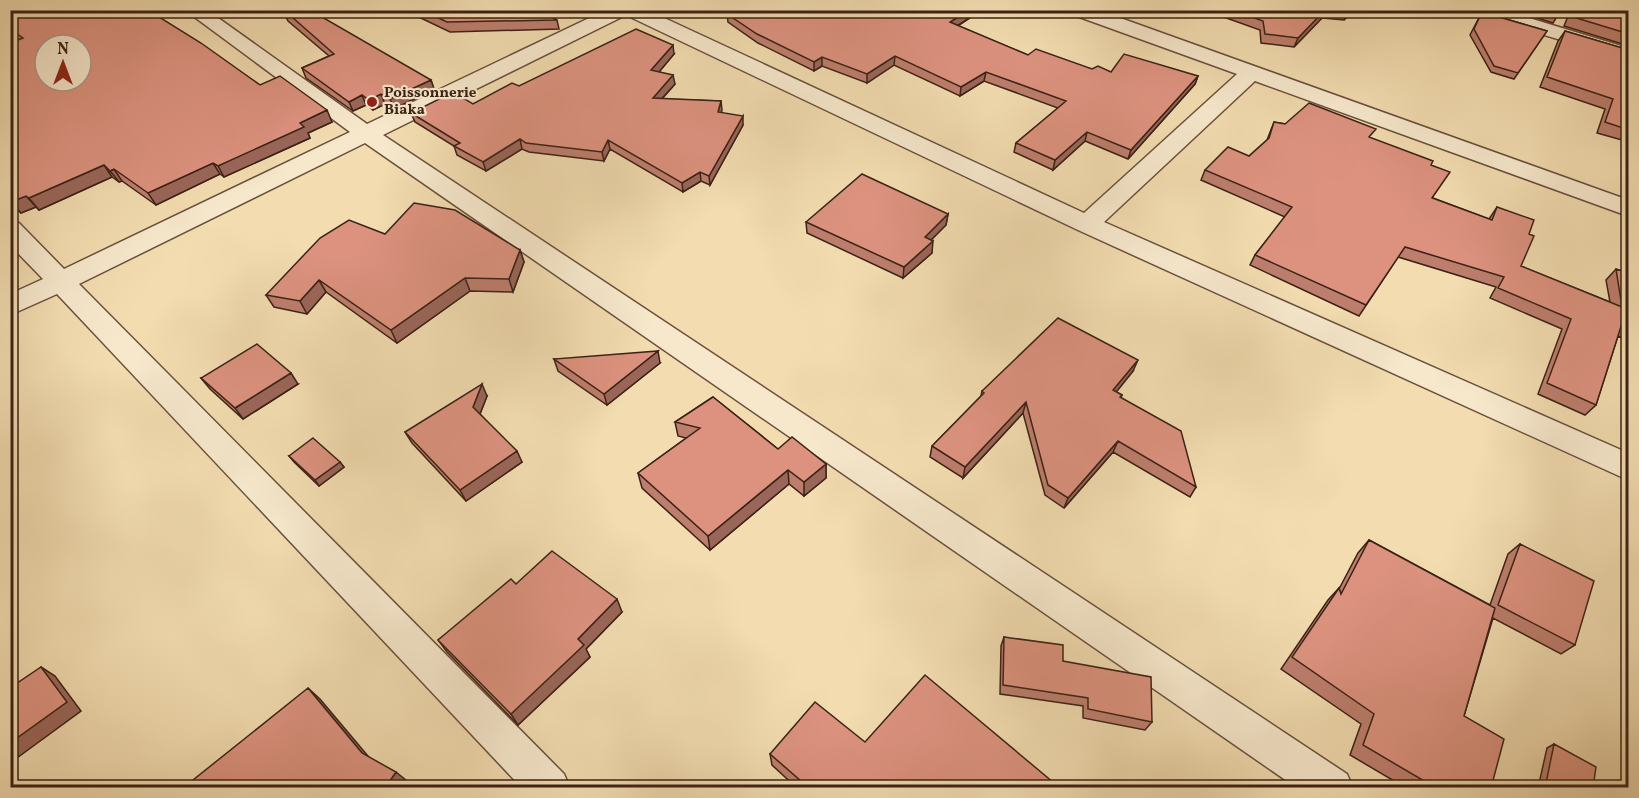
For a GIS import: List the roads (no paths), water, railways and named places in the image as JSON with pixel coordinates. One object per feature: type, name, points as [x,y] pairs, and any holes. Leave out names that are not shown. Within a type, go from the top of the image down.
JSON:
[{"type":"street","points":[[194,10],[368,135],[1333,788]]},
{"type":"street","points":[[10,306],[368,135],[621,10]]},
{"type":"street","points":[[630,10],[1087,224],[1629,467]]},
{"type":"street","points":[[1078,10],[1629,208]]},
{"type":"street","points":[[1481,10],[1629,54]]},
{"type":"street","points":[[1087,224],[1252,72]]},
{"type":"street","points":[[10,229],[550,788]]},
{"type":"place","name":"Poissonnerie Biaka","points":[[372,102]]}]
